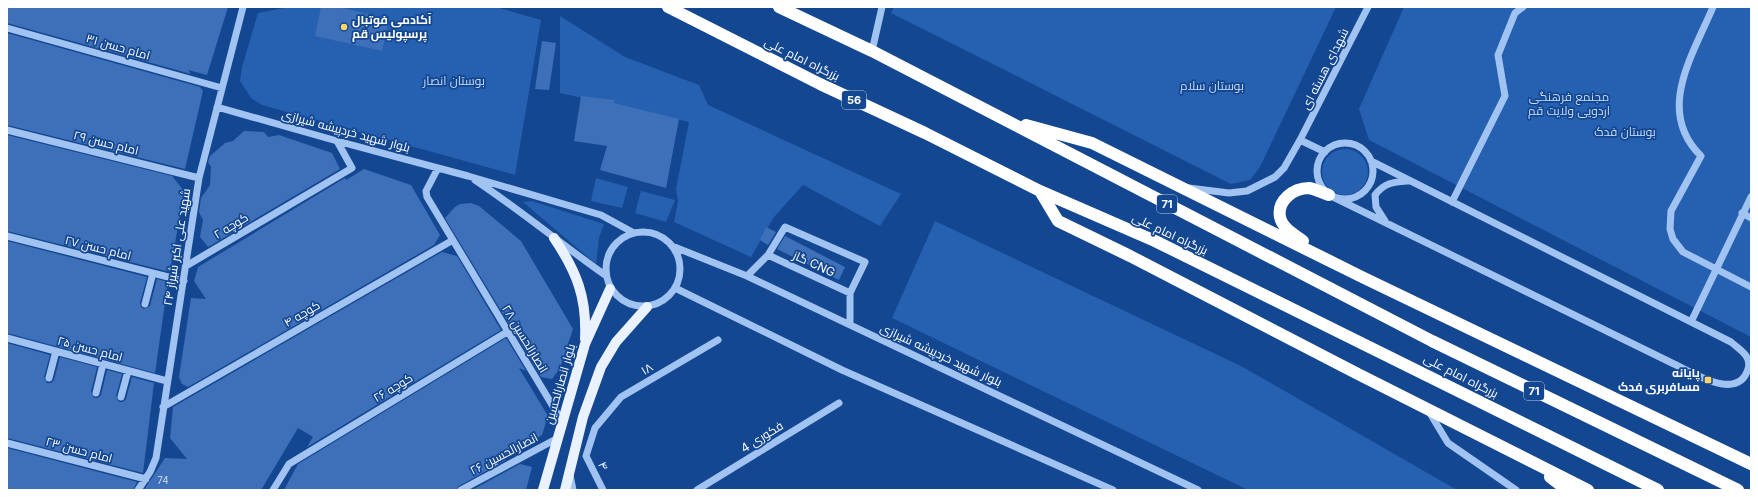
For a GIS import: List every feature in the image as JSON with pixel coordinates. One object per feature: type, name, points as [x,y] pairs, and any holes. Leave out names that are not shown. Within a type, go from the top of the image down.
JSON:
[{"type":"highway","name":"بزرگراه امام علی","points":[[668,7],[820,84],[925,133],[1040,191],[1155,241],[1658,490]]},
{"type":"highway","name":"بزرگراه امام علی","points":[[780,7],[872,51],[1432,342],[1738,490]]},
{"type":"highway","points":[[1002,118],[1092,143],[1334,263],[1751,464]]},
{"type":"highway","points":[[1329,195],[1309,188],[1295,191],[1286,197],[1281,208],[1280,218],[1288,230],[1334,263]]},
{"type":"highway","points":[[1040,191],[1058,221],[1130,256],[1426,409],[1588,490]]},
{"type":"highway","points":[[1527,459],[1567,490]]},
{"type":"main road","points":[[554,238],[571,264],[578,280],[584,304],[585,344]]},
{"type":"main road","name":"بلوار انصارالحسین","points":[[543,490],[585,344],[610,289]]},
{"type":"main road","points":[[564,490],[583,417],[606,356],[616,342],[647,307]]},
{"type":"street","name":"شهید علی اکبر شیراز ۲۴","points":[[138,490],[146,479],[156,458],[199,178],[243,7]]},
{"type":"street","points":[[872,51],[882,7]]},
{"type":"street","name":"شهدای هسته ای","points":[[1181,187],[1229,193],[1247,191],[1275,177],[1284,168],[1300,140],[1368,7]]},
{"type":"street","points":[[1452,202],[1505,96],[1498,54],[1515,13],[1523,7]]},
{"type":"street","points":[[1713,7],[1680,90],[1678,107],[1680,123],[1691,147],[1701,156],[1675,202],[1670,220],[1673,239],[1683,252],[1751,287]]},
{"type":"street","name":"امام حسن ۳۱","points":[[7,28],[222,88]]},
{"type":"street","name":"بلوار شهید خردپیشه شیرازی","points":[[217,107],[468,176],[602,215],[634,233]]},
{"type":"street","name":"امام حسن ۲۹","points":[[7,130],[199,178]]},
{"type":"street","points":[[1300,140],[1325,152]]},
{"type":"street","name":"کوچه ۲","points":[[186,266],[352,168],[337,141]]},
{"type":"street","points":[[1329,195],[1346,200],[1355,198],[1363,193],[1372,179],[1373,170],[1371,161],[1366,153],[1359,147],[1350,144],[1332,146],[1319,160],[1317,170],[1318,179],[1322,188],[1329,195],[1715,383],[1726,385],[1738,383],[1746,375],[1749,364],[1746,354],[1731,342],[1371,161]]},
{"type":"street","name":"انصارالحسین ۲۸","points":[[438,168],[426,192],[507,332],[563,423]]},
{"type":"street","name":"بلوار شهید خردپیشه شیرازی","points":[[468,176],[518,209],[554,238],[605,275]]},
{"type":"street","points":[[1388,224],[1380,216],[1376,207],[1375,196],[1385,184],[1411,181]]},
{"type":"street","points":[[1690,322],[1751,197]]},
{"type":"street","points":[[1742,213],[1751,218]]},
{"type":"street","points":[[747,276],[768,256],[785,227],[865,262],[850,293],[850,324]]},
{"type":"street","points":[[643,232],[659,236],[672,246],[679,259],[680,274],[675,288],[663,301],[647,307],[633,306],[620,300],[610,289],[605,275],[605,267],[609,252],[620,240],[634,233],[643,232]]},
{"type":"street","name":"امام حسن ۲۷","points":[[7,236],[184,281]]},
{"type":"street","name":"کوچه ۴","points":[[163,407],[453,240]]},
{"type":"street","name":"بلوار شهید خردپیشه شیرازی","points":[[672,246],[747,276],[1198,490]]},
{"type":"street","name":"گاز CNG","points":[[768,256],[850,293]]},
{"type":"street","points":[[145,304],[153,273]]},
{"type":"street","points":[[675,288],[842,370],[1113,490]]},
{"type":"street","name":"کوچه ۲۶","points":[[273,490],[289,464],[507,332]]},
{"type":"street","name":"امام حسن ۲۵","points":[[7,338],[167,381]]},
{"type":"street","name":"۱۸","points":[[595,428],[621,397],[718,340]]},
{"type":"street","points":[[49,378],[56,351]]},
{"type":"street","points":[[96,393],[103,364]]},
{"type":"street","points":[[122,397],[128,371]]},
{"type":"street","name":"فکوری 4","points":[[697,490],[838,403]]},
{"type":"street","points":[[1426,409],[1448,443],[1516,490]]},
{"type":"street","name":"۴","points":[[595,428],[586,456],[603,490]]},
{"type":"street","name":"انصارالحسین ۲۶","points":[[461,490],[558,438]]},
{"type":"street","name":"امام حسن ۲۳","points":[[7,443],[146,479]]},
{"type":"street","points":[[570,471],[573,490]]},
{"type":"green space","name":"بوستان انصار","points":[[289,7],[496,7],[541,20],[515,175],[262,105],[251,98],[240,81],[242,67],[258,13]]},
{"type":"green space","name":"بوستان سلام","points":[[894,7],[1336,7],[1260,167],[1250,180],[1231,184],[891,13]]},
{"type":"green space","name":"بوستان فدک","points":[[1404,7],[1751,7],[1751,337],[1369,140],[1359,109]]},
{"type":"green space","points":[[560,16],[625,57],[699,85],[708,105],[901,194],[880,226],[803,185],[774,217],[751,257],[674,222],[678,201],[676,189],[689,122],[560,93]]},
{"type":"green space","points":[[1350,149],[1362,155],[1367,163],[1367,181],[1362,189],[1354,194],[1340,195],[1328,189],[1323,181],[1322,167],[1328,155],[1336,150]]},
{"type":"green space","points":[[596,178],[628,187],[622,208],[591,201]]},
{"type":"green space","points":[[641,191],[675,200],[666,222],[635,213]]},
{"type":"green space","points":[[532,201],[604,224],[599,238],[596,264],[523,202]]},
{"type":"green space","points":[[935,221],[1243,367],[1457,490],[1248,490],[892,318]]},
{"type":"building","points":[[7,7],[228,7],[207,75],[188,70],[191,74],[7,23]]},
{"type":"building","points":[[321,7],[338,7],[389,19],[382,51],[315,36]]},
{"type":"building","points":[[7,33],[200,87],[203,91],[185,169],[7,125]]},
{"type":"building","points":[[542,41],[556,43],[549,90],[535,89]]},
{"type":"building","points":[[581,96],[615,100],[614,103],[679,119],[666,188],[600,170],[607,146],[574,141]]},
{"type":"building","points":[[244,131],[264,132],[268,137],[279,135],[332,153],[340,169],[208,247],[200,237],[203,220],[199,212],[201,198],[210,185],[211,167],[208,162],[210,156],[225,143],[233,141]]},
{"type":"building","points":[[7,135],[172,176],[184,191],[170,272],[7,231]]},
{"type":"building","points":[[364,169],[411,185],[440,235],[434,245],[188,387],[182,384],[179,377],[191,298],[206,299],[194,281],[198,267],[345,178],[346,180]]},
{"type":"building","points":[[471,203],[479,206],[521,241],[573,329],[560,368],[552,379],[541,377],[445,218],[455,207],[460,204]]},
{"type":"building","points":[[766,227],[776,232],[768,245],[760,240]]},
{"type":"building","points":[[785,236],[845,267],[839,280],[777,249]]},
{"type":"building","points":[[7,241],[147,277],[140,303],[141,307],[144,309],[150,306],[157,279],[168,282],[155,373],[7,333]]},
{"type":"building","points":[[442,252],[457,256],[501,330],[307,447],[313,437],[298,428],[261,490],[144,490],[165,458],[187,459],[170,438],[173,407]]},
{"type":"building","points":[[506,338],[526,371],[519,368],[548,416],[542,435],[502,459],[506,460],[459,486],[456,490],[284,490],[298,464]]},
{"type":"building","points":[[7,343],[50,355],[44,377],[47,383],[51,383],[54,380],[60,357],[97,367],[91,392],[94,398],[98,398],[101,395],[107,370],[122,374],[116,396],[119,402],[123,402],[126,399],[132,377],[154,383],[143,473],[7,438]]},
{"type":"building","points":[[7,448],[137,482],[133,490],[7,490]]},
{"type":"building","points":[[520,464],[532,467],[526,490],[472,490]]},
{"type":"place","name":"آکادمی فوتبال پرسپولیس قم","points":[[344,27]]},
{"type":"place","name":"پایانه مسافربری فدک","points":[[1708,380]]},
{"type":"park label","name":"مجنمع فرهنگی اردویی ولایت قم","points":[[1569,104]]}]
